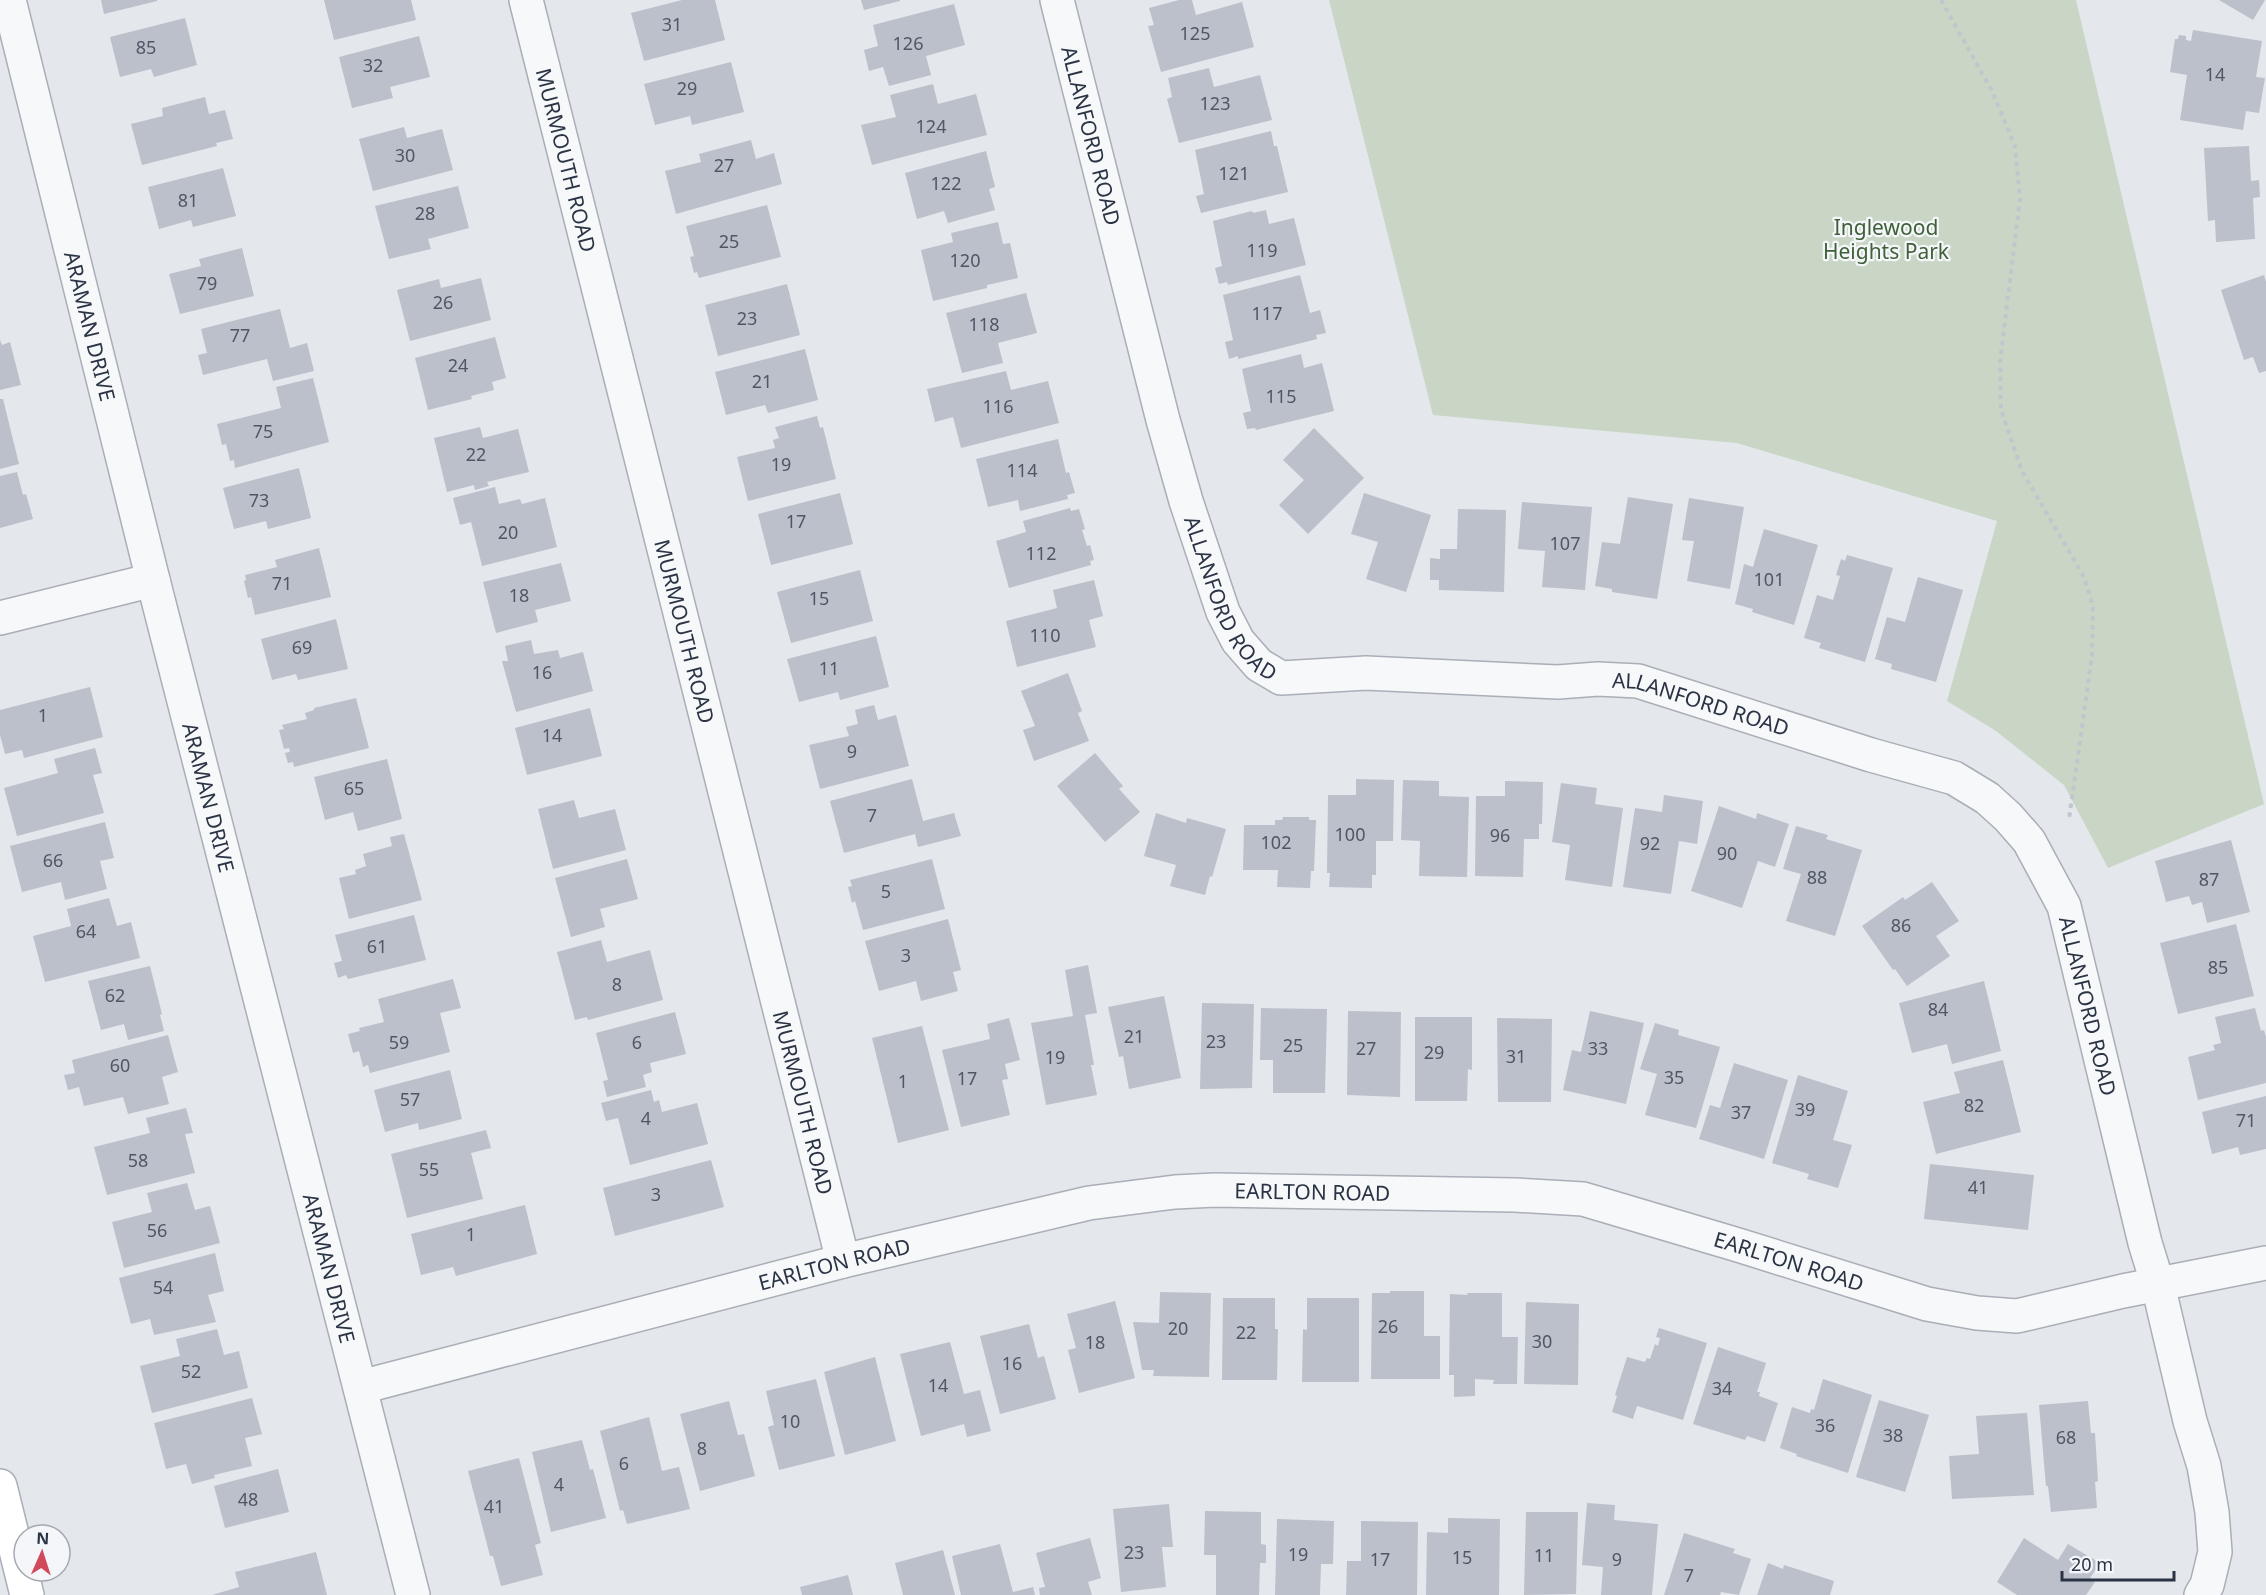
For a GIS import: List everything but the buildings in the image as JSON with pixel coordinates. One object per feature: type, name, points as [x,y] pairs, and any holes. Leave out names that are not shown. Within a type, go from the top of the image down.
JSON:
[{"type":"main road","points":[[0,1486],[27,1595]]},
{"type":"street","name":"ARAMAN DRIVE","points":[[9,0],[153,580],[413,1595]]},
{"type":"street","name":"MURMOUTH ROAD","points":[[526,0],[843,1261]]},
{"type":"street","name":"ALLANFORD ROAD","points":[[1057,0],[1160,409],[1186,501],[1223,612],[1238,641],[1259,665],[1281,678],[1366,673],[1558,682],[1598,679],[1638,681],[1871,755],[1954,778],[1986,798],[2008,816],[2029,841],[2064,906],[2145,1243],[2158,1285],[2190,1421],[2204,1466],[2212,1512],[2215,1552],[2207,1585],[2201,1595]]},
{"type":"street","points":[[0,618],[153,580]]},
{"type":"street","name":"EARLTON ROAD","points":[[361,1387],[843,1261],[1089,1203],[1175,1192],[1215,1190],[1515,1195],[1583,1199],[1927,1304],[1977,1313],[2017,1316],[2110,1294],[2266,1263]]},
{"type":"path","points":[[1941,0],[1992,91],[2015,146],[2020,199],[2000,362],[2001,410],[2022,471],[2084,577],[2093,606],[2092,656],[2069,819]]},
{"type":"green space","name":"Inglewood Heights Park","points":[[1329,0],[2076,0],[2264,804],[2108,868],[2064,785],[1996,731],[1947,701],[1997,521],[1737,443],[1433,415]]}]
